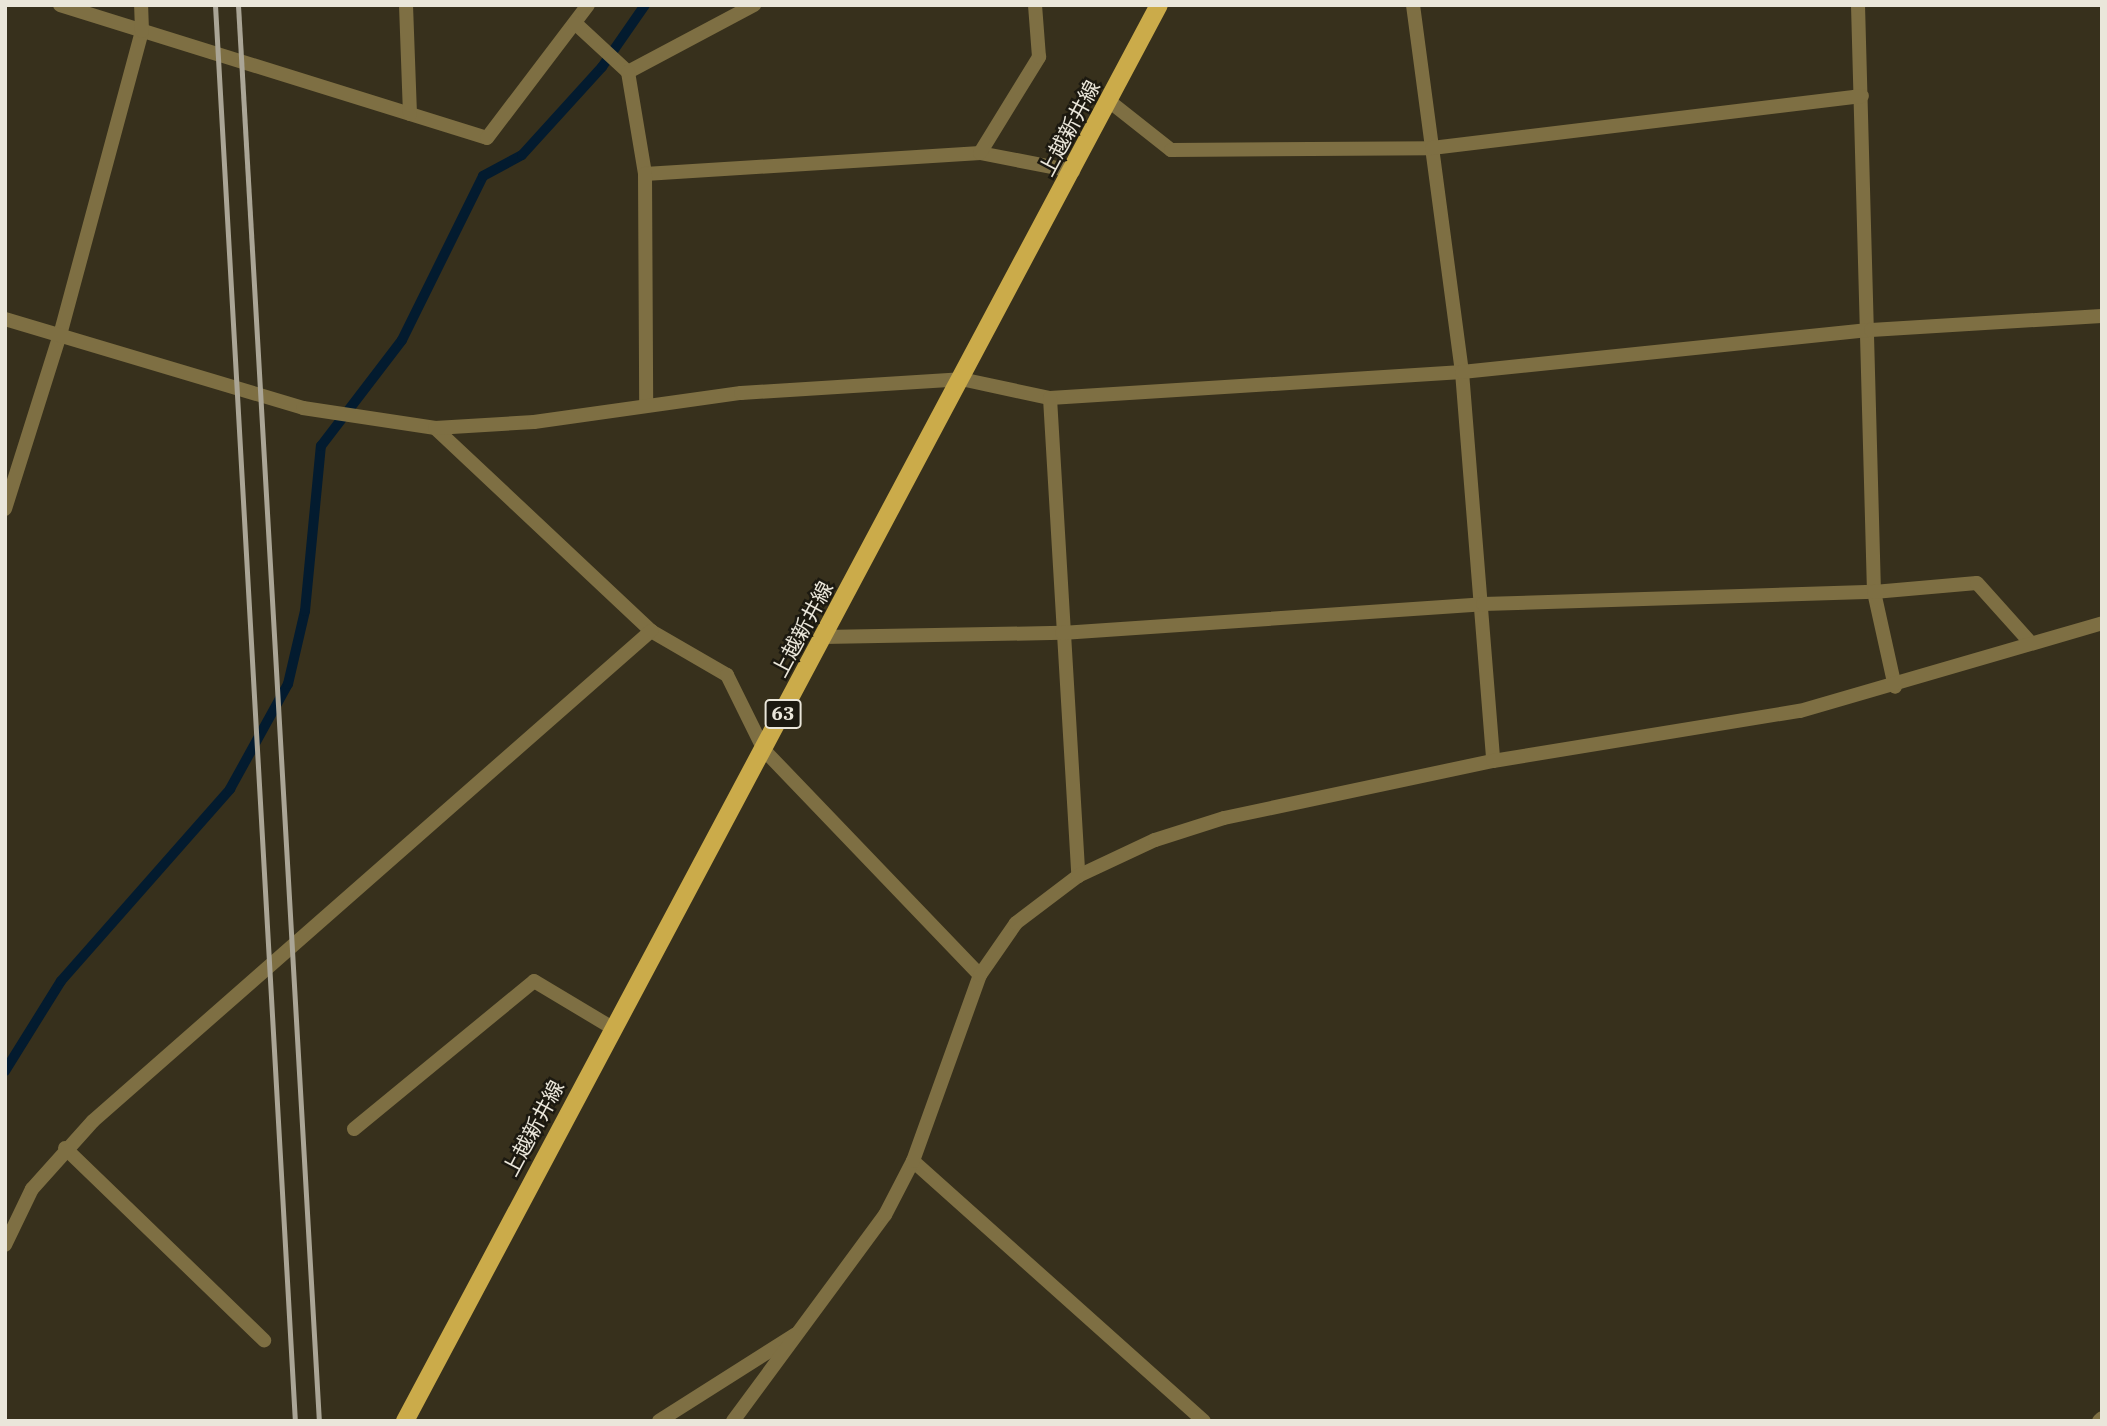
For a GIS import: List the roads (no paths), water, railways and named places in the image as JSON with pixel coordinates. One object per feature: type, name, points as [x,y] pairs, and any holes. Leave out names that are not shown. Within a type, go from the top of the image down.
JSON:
[{"type":"main road","name":"上越新井線","points":[[405,1421],[611,1027],[764,750],[1159,5]]},
{"type":"street","points":[[60,5],[487,138],[589,5]]},
{"type":"street","points":[[5,509],[60,335],[142,31],[141,5]]},
{"type":"street","points":[[406,5],[410,114]]},
{"type":"street","points":[[627,71],[754,5]]},
{"type":"street","points":[[979,153],[1039,57],[1035,5]]},
{"type":"street","points":[[1413,5],[1462,372],[1483,604],[1493,761]]},
{"type":"street","points":[[1858,5],[1871,330],[1874,592],[1895,687]]},
{"type":"street","points":[[575,23],[627,71],[645,174],[646,403]]},
{"type":"street","points":[[1109,101],[1171,150],[1432,148],[1862,96]]},
{"type":"street","points":[[645,174],[979,153],[1073,171]]},
{"type":"street","points":[[5,320],[303,408],[435,428],[534,422],[646,403],[961,379],[1050,398],[1462,372],[1871,330],[2102,316]]},
{"type":"street","points":[[1050,398],[1078,876]]},
{"type":"street","points":[[435,428],[651,631],[727,675],[764,750],[980,975]]},
{"type":"street","points":[[823,637],[1062,633],[1483,604],[1874,592],[1977,583],[2030,642]]},
{"type":"street","points":[[733,1421],[879,1225],[913,1161],[980,975],[1016,923],[1078,876],[1155,840],[1224,818],[1493,761],[1800,711],[1895,687],[2030,642],[2102,623]]},
{"type":"street","points":[[5,1245],[32,1189],[65,1148],[651,631]]},
{"type":"street","points":[[354,1129],[534,981],[611,1027]]},
{"type":"street","points":[[65,1148],[264,1340]]},
{"type":"street","points":[[913,1161],[1204,1421]]},
{"type":"street","points":[[659,1421],[801,1332]]},
{"type":"waterway","points":[[5,1071],[61,981],[230,789],[288,684],[305,611],[321,446],[402,340],[483,176],[522,155],[602,67],[645,5]]},
{"type":"railway","points":[[215,5],[295,1421]]},
{"type":"railway","points":[[238,5],[319,1421]]}]
